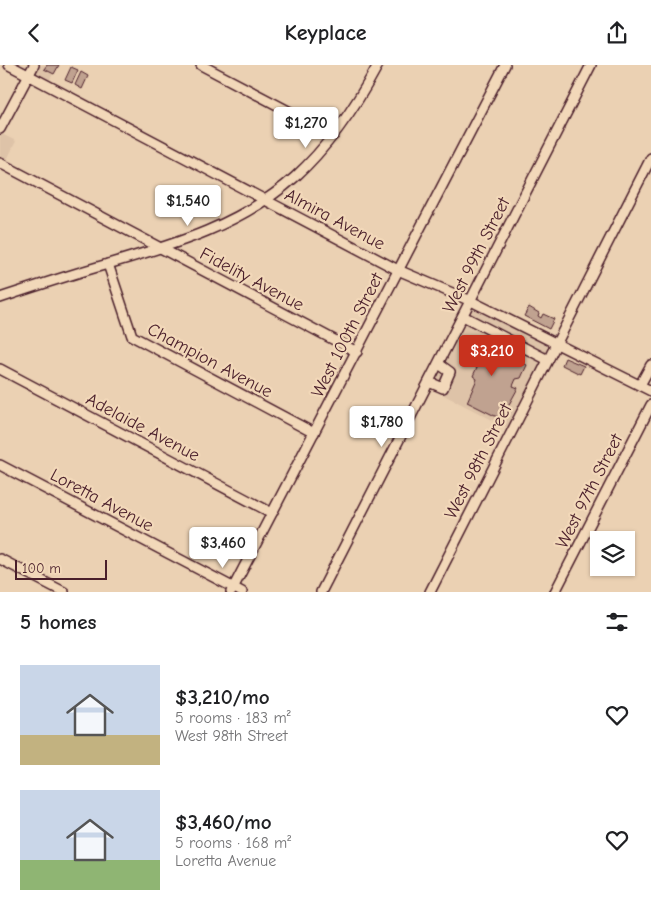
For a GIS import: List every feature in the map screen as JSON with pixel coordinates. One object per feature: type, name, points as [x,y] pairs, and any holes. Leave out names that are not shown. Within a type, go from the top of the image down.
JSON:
[{"type":"street","name":"Almira Avenue","points":[[9,65],[398,270],[471,301],[651,391]]},
{"type":"street","points":[[0,129],[34,65]]},
{"type":"street","points":[[201,65],[334,135]]},
{"type":"street","points":[[0,298],[162,249],[216,229],[264,200],[294,177],[334,135],[351,111],[378,65]]},
{"type":"street","name":"West 100th Street","points":[[235,591],[272,513],[505,65]]},
{"type":"street","name":"West 99th Street","points":[[321,592],[591,65]]},
{"type":"street","name":"West 98th Street","points":[[430,592],[651,158]]},
{"type":"street","name":"Fidelity Avenue","points":[[0,163],[357,352]]},
{"type":"street","name":"Champion Avenue","points":[[108,264],[132,336],[314,433]]},
{"type":"street","points":[[464,315],[548,360]]},
{"type":"street","points":[[429,382],[442,388],[450,372],[439,364]]},
{"type":"street","points":[[640,385],[651,365]]},
{"type":"street","name":"Adelaide Avenue","points":[[0,369],[272,513]]},
{"type":"street","name":"West 97th Street","points":[[555,592],[651,405]]},
{"type":"street","name":"Loretta Avenue","points":[[0,465],[235,591]]},
{"type":"street","points":[[0,559],[64,592]]},
{"type":"shaded area","points":[[14,65],[58,65],[48,83]]},
{"type":"shaded area","points":[[0,133],[16,141],[3,168],[0,167]]},
{"type":"shaded area","points":[[474,308],[549,347],[508,428],[432,389]]},
{"type":"building","points":[[47,65],[59,65],[54,74],[44,69]]},
{"type":"building","points":[[71,67],[78,70],[72,83],[65,80]]},
{"type":"building","points":[[81,72],[88,76],[82,89],[75,85]]},
{"type":"building","points":[[529,307],[539,313],[538,316],[541,318],[543,314],[554,319],[549,329],[524,316]]},
{"type":"building","points":[[470,338],[474,338],[527,365],[521,378],[516,379],[513,386],[518,388],[501,419],[467,402],[477,379],[473,376],[477,367],[460,358]]},
{"type":"building","points":[[565,358],[584,366],[580,374],[562,365]]}]
